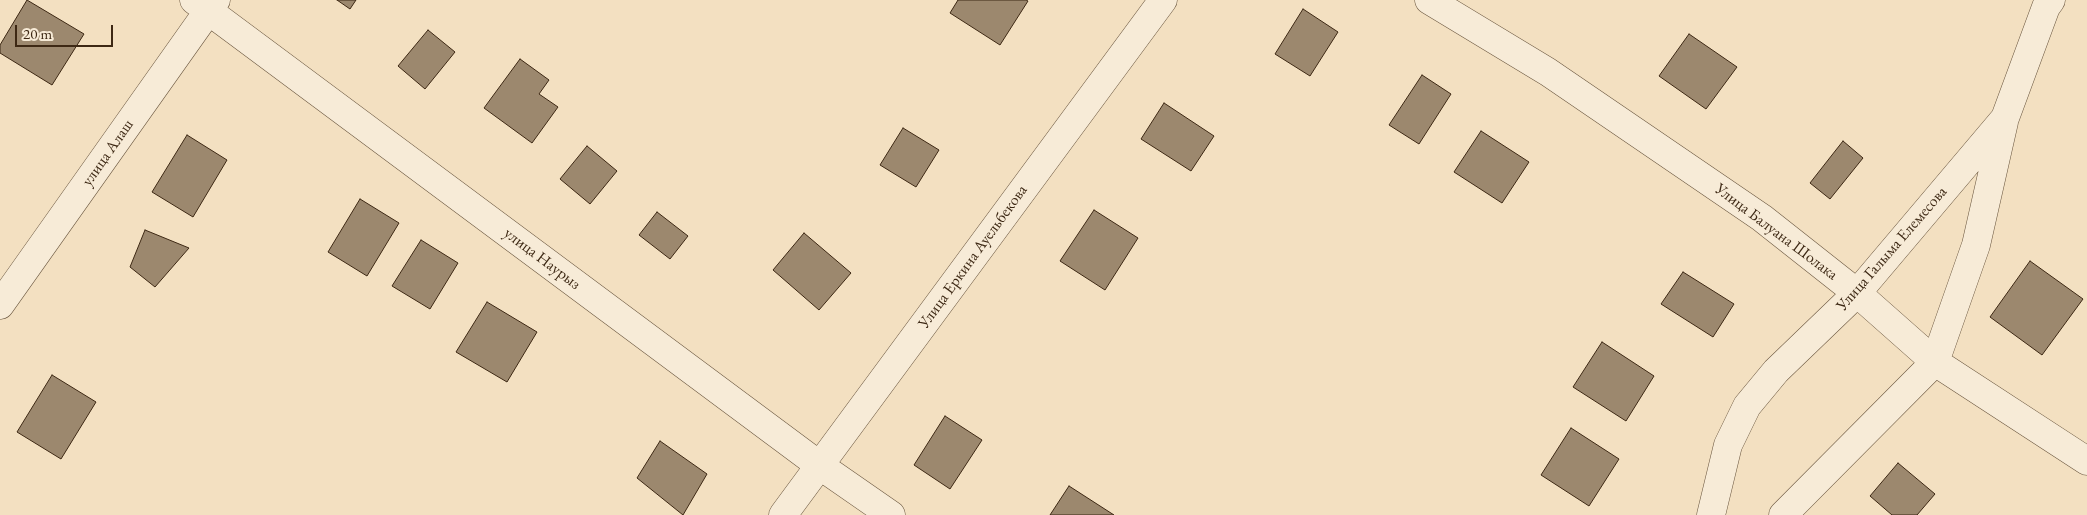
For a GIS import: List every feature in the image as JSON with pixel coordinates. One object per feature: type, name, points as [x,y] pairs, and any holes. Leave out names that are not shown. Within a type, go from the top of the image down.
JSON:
[{"type":"street","name":"Улица Еркина Ауельбекова","points":[[783,515],[1163,0]]},
{"type":"street","name":"Улица Балуана Шолака","points":[[1429,0],[1548,72],[1762,218],[1857,293],[1935,362],[2087,461]]},
{"type":"street","name":"Улица Галыма Елемесова","points":[[1711,515],[1728,445],[1747,406],[1776,371],[1857,293],[2005,118],[2046,6],[2051,0]]},
{"type":"street","name":"улица Наурыз","points":[[206,4],[820,465],[891,515]]},
{"type":"street","name":"улица Алаш","points":[[0,305],[206,4]]},
{"type":"street","points":[[1783,515],[1935,362],[1976,245],[2005,118]]},
{"type":"building","points":[[27,0],[84,34],[52,85],[0,53],[0,45]]},
{"type":"building","points":[[337,0],[356,0],[350,9]]},
{"type":"building","points":[[958,0],[1028,1],[1000,45],[950,13]]},
{"type":"building","points":[[1303,9],[1338,32],[1310,76],[1275,54]]},
{"type":"building","points":[[428,30],[455,52],[425,89],[398,66]]},
{"type":"building","points":[[1689,34],[1737,67],[1706,109],[1659,76]]},
{"type":"building","points":[[520,59],[549,80],[539,94],[558,107],[532,143],[484,108]]},
{"type":"building","points":[[1422,75],[1451,94],[1419,144],[1389,125]]},
{"type":"building","points":[[1164,103],[1214,136],[1191,171],[1141,139]]},
{"type":"building","points":[[903,128],[939,150],[916,187],[880,165]]},
{"type":"building","points":[[1481,131],[1529,162],[1502,203],[1454,172]]},
{"type":"building","points":[[187,135],[227,160],[193,217],[152,192]]},
{"type":"building","points":[[1843,141],[1863,158],[1830,199],[1810,183]]},
{"type":"building","points":[[587,146],[617,171],[590,204],[560,179]]},
{"type":"building","points":[[360,199],[399,223],[367,276],[328,252]]},
{"type":"building","points":[[1094,210],[1138,238],[1105,290],[1060,261]]},
{"type":"building","points":[[657,212],[688,236],[670,259],[639,235]]},
{"type":"building","points":[[145,230],[189,248],[155,287],[130,267]]},
{"type":"building","points":[[804,233],[851,273],[819,310],[773,270]]},
{"type":"building","points":[[421,240],[458,263],[430,309],[392,286]]},
{"type":"building","points":[[2030,261],[2083,299],[2042,355],[1990,317]]},
{"type":"building","points":[[1683,272],[1734,304],[1713,337],[1661,304]]},
{"type":"building","points":[[487,302],[537,332],[507,382],[456,352]]},
{"type":"building","points":[[1602,342],[1654,376],[1626,421],[1573,387]]},
{"type":"building","points":[[52,375],[96,402],[61,459],[17,432]]},
{"type":"building","points":[[945,416],[982,440],[950,489],[914,465]]},
{"type":"building","points":[[1571,428],[1619,459],[1589,506],[1541,475]]},
{"type":"building","points":[[660,441],[707,474],[683,515],[637,478]]},
{"type":"building","points":[[1898,463],[1935,494],[1917,515],[1892,515],[1870,496]]},
{"type":"building","points":[[1069,486],[1114,515],[1050,515]]}]
